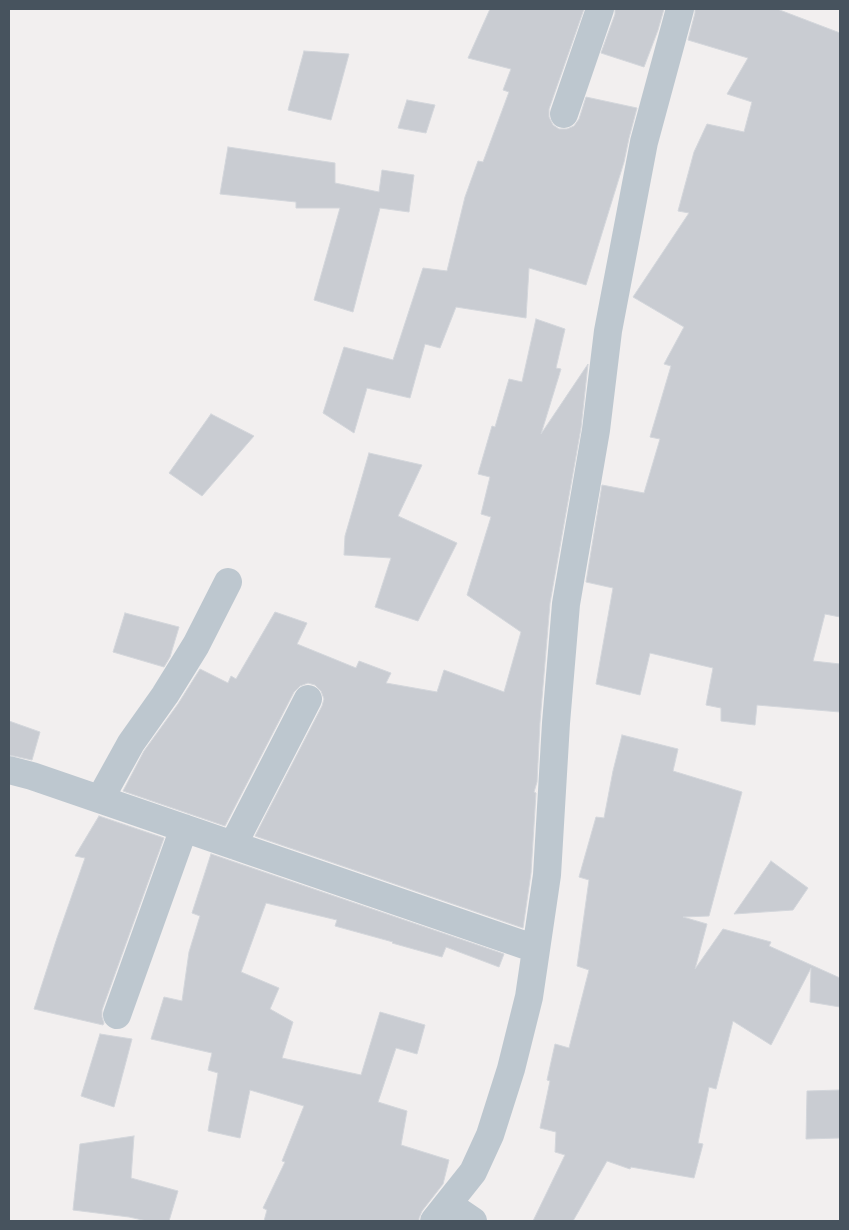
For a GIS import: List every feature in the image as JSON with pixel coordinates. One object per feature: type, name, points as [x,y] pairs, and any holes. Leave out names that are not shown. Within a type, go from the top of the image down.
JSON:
[{"type":"street","points":[[564,114],[600,9]]},
{"type":"street","points":[[473,1221],[441,1213],[473,1172],[490,1135],[511,1069],[529,997],[547,875],[556,722],[566,604],[596,430],[608,331],[644,142],[680,9]]},
{"type":"street","points":[[100,799],[131,744],[165,695],[196,645],[228,582]]},
{"type":"street","points":[[233,845],[308,699]]},
{"type":"street","points":[[9,770],[100,799],[536,949]]},
{"type":"street","points":[[117,1015],[184,828]]},
{"type":"building","points":[[490,9],[584,9],[549,109],[549,117],[553,125],[559,129],[567,129],[574,126],[579,119],[586,97],[637,108],[624,162],[586,285],[529,268],[526,318],[456,307],[440,348],[425,344],[410,398],[367,388],[354,433],[323,413],[344,347],[393,360],[423,268],[447,271],[465,197],[478,161],[483,162],[509,92],[503,90],[511,69],[468,58]]},
{"type":"building","points":[[615,9],[664,9],[644,67],[601,53],[615,14]]},
{"type":"building","points":[[695,9],[777,9],[840,33],[840,617],[825,614],[813,661],[840,664],[840,712],[757,705],[755,725],[721,721],[721,708],[706,705],[713,668],[650,653],[640,695],[596,684],[613,588],[586,582],[602,485],[644,493],[660,439],[650,437],[671,366],[664,364],[684,327],[633,297],[689,213],[678,211],[694,152],[707,124],[744,132],[752,102],[727,94],[748,58],[688,40]]},
{"type":"building","points":[[304,51],[349,54],[331,120],[288,110]]},
{"type":"building","points":[[407,100],[435,105],[426,133],[398,128]]},
{"type":"building","points":[[228,147],[335,163],[335,183],[379,192],[382,170],[414,175],[409,212],[380,208],[353,312],[314,300],[340,208],[296,208],[296,202],[220,194]]},
{"type":"building","points":[[536,319],[565,329],[556,368],[561,369],[541,434],[588,364],[581,428],[550,603],[537,782],[534,792],[536,793],[531,873],[523,928],[255,836],[322,706],[324,699],[321,691],[315,685],[308,683],[300,686],[294,692],[225,826],[123,791],[144,751],[178,704],[200,669],[228,683],[231,676],[236,679],[275,612],[307,623],[297,644],[356,668],[359,661],[391,673],[386,683],[437,692],[444,670],[504,692],[521,632],[467,595],[491,517],[481,514],[490,477],[478,474],[492,426],[495,427],[509,379],[522,382]]},
{"type":"building","points":[[211,414],[254,436],[202,496],[169,473]]},
{"type":"building","points":[[369,453],[422,465],[398,516],[457,543],[418,621],[375,607],[391,558],[344,555],[345,536]]},
{"type":"building","points":[[125,613],[179,627],[170,657],[164,667],[113,652]]},
{"type":"building","points":[[9,721],[40,732],[32,760],[9,755]]},
{"type":"building","points":[[622,735],[678,749],[673,771],[742,792],[709,916],[683,917],[707,924],[695,969],[723,929],[771,942],[769,946],[840,978],[840,1007],[810,1002],[811,968],[771,1045],[733,1021],[716,1089],[709,1087],[698,1143],[703,1144],[694,1178],[631,1167],[630,1169],[607,1161],[573,1221],[533,1221],[565,1155],[555,1152],[556,1132],[540,1128],[550,1081],[547,1080],[555,1044],[569,1048],[589,970],[577,966],[589,880],[579,877],[596,817],[604,818]]},
{"type":"building","points":[[99,816],[164,838],[102,1010],[103,1025],[34,1009],[85,858],[75,856]]},
{"type":"building","points":[[211,854],[504,954],[499,967],[446,947],[442,957],[335,926],[337,920],[266,903],[241,972],[279,988],[270,1009],[293,1022],[282,1058],[361,1075],[380,1012],[425,1025],[417,1054],[396,1048],[378,1102],[407,1111],[401,1145],[449,1160],[443,1184],[422,1211],[419,1221],[264,1221],[267,1210],[263,1208],[285,1162],[282,1161],[304,1106],[250,1090],[240,1138],[208,1131],[218,1073],[208,1070],[212,1053],[151,1039],[164,997],[182,1001],[189,952],[200,916],[192,913]]},
{"type":"building","points":[[771,861],[808,888],[793,910],[734,914]]},
{"type":"building","points":[[100,1034],[132,1039],[114,1107],[81,1096]]},
{"type":"building","points":[[840,1090],[840,1138],[806,1139],[807,1091]]},
{"type":"building","points":[[134,1136],[131,1178],[178,1191],[169,1221],[147,1221],[73,1210],[80,1144]]}]
